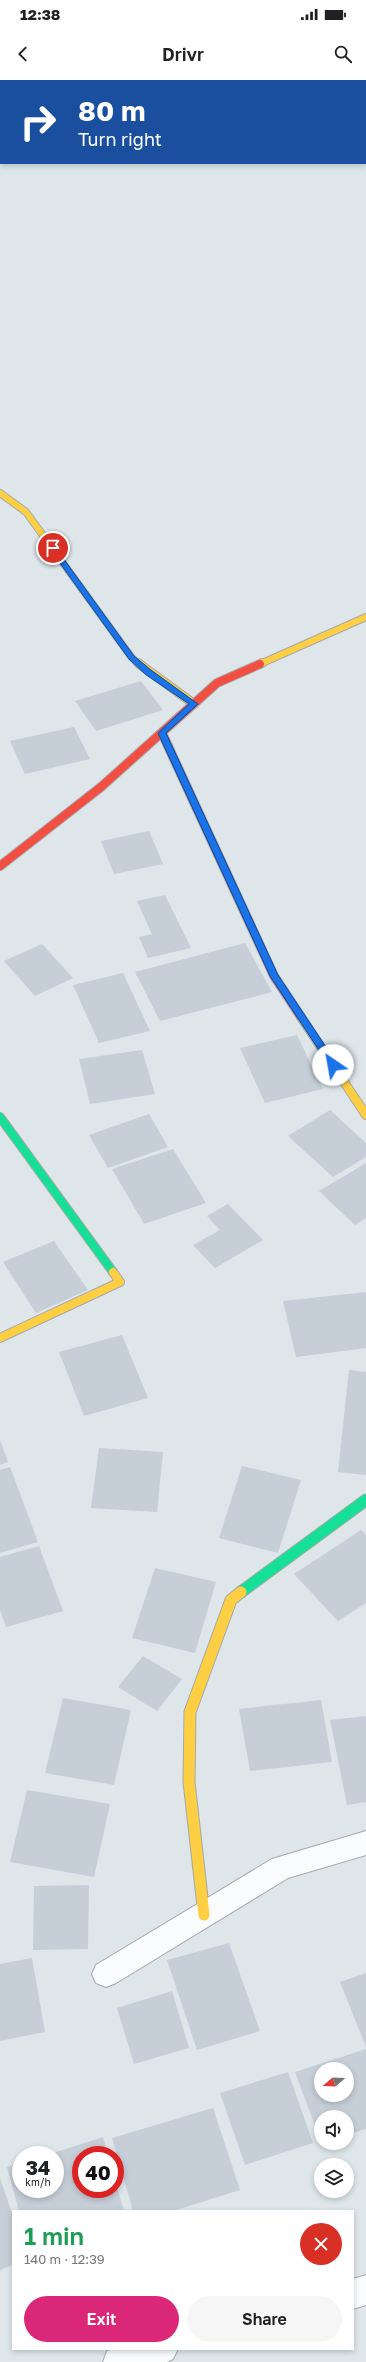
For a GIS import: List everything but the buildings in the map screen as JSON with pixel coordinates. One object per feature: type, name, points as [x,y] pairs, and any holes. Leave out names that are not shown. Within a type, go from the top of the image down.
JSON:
[{"type":"street","points":[[0,493],[26,512],[132,658],[148,672],[194,704]]},
{"type":"street","points":[[0,866],[101,787],[218,683],[366,617]]},
{"type":"street","points":[[162,733],[274,976],[366,1115]]},
{"type":"street","points":[[0,1117],[120,1282],[0,1338]]},
{"type":"street","points":[[204,1915],[189,1782],[190,1712],[231,1600],[366,1500]]},
{"type":"street","points":[[106,1974],[281,1868],[366,1842]]},
{"type":"street","points":[[354,2294],[366,2290]]},
{"type":"street","points":[[118,2362],[160,2350]]},
{"type":"traffic: fast","points":[[0,1117],[113,1272]]},
{"type":"traffic: fast","points":[[241,1592],[366,1500]]},
{"type":"traffic: slow","points":[[0,493],[26,512],[132,658],[148,672],[194,704]]},
{"type":"traffic: slow","points":[[260,664],[366,617]]},
{"type":"traffic: slow","points":[[301,1017],[366,1115]]},
{"type":"traffic: slow","points":[[0,1338],[120,1282],[113,1272]]},
{"type":"traffic: slow","points":[[204,1915],[189,1782],[190,1712],[231,1600],[241,1592]]},
{"type":"traffic: jam","points":[[0,866],[101,787],[217,683],[260,664]]},
{"type":"traffic: jam","points":[[162,733],[274,976],[301,1017]]},
{"type":"route","points":[[53,548],[132,658],[148,672],[194,704],[162,733],[274,976],[333,1065]]}]
